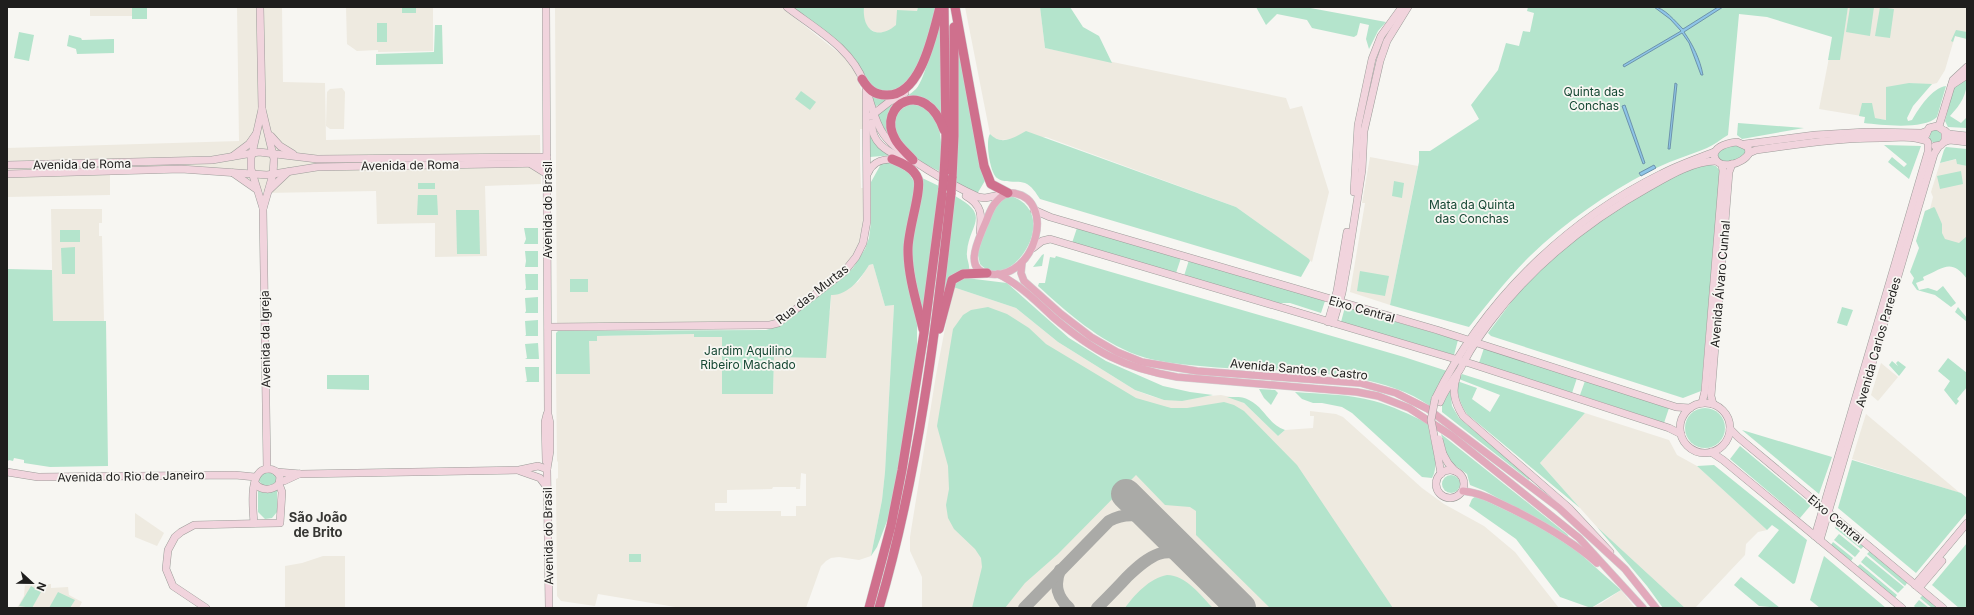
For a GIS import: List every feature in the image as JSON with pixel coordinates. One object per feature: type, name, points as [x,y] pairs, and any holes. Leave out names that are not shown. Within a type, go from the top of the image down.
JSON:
[{"type":"highway","points":[[862,79],[867,88],[875,93],[884,95],[894,94],[905,88],[914,79],[925,58],[940,7]]},
{"type":"highway","points":[[944,7],[948,176]]},
{"type":"highway","points":[[879,608],[906,502],[928,371],[948,176],[954,136],[954,7]]},
{"type":"highway","points":[[954,7],[985,171],[993,186],[1007,194]]},
{"type":"highway","points":[[912,162],[892,133],[892,114],[901,104],[913,100],[920,101],[930,106],[940,121],[946,138]]},
{"type":"highway","points":[[888,159],[912,170],[919,183],[919,192],[908,234],[908,251],[924,333]]},
{"type":"highway","points":[[868,608],[897,500],[947,190]]},
{"type":"highway","points":[[928,371],[951,282],[956,276],[963,274],[987,273]]},
{"type":"main road","points":[[1015,193],[1024,197],[1034,210],[1037,229],[1033,248],[1022,263],[998,274],[987,273],[980,270],[974,261],[975,251],[994,205],[1007,194],[1015,193]]},
{"type":"main road","name":"Avenida Santos e Castro","points":[[1022,263],[1022,275],[1024,281],[1061,314],[1099,342],[1137,360],[1154,365],[1197,371],[1360,384],[1396,393],[1428,409],[1559,508],[1623,568],[1656,608]]},
{"type":"main road","name":"Avenida Santos e Castro","points":[[998,274],[1013,281],[1071,332],[1098,352],[1134,367],[1177,377],[1357,392],[1378,396],[1409,408],[1452,436],[1579,538],[1643,608]]},
{"type":"main road","points":[[1463,491],[1478,493],[1546,526],[1588,554],[1629,592]]},
{"type":"street","points":[[252,153],[262,109],[260,7]]},
{"type":"street","name":"Avenida do Brasil","points":[[546,7],[548,414],[550,423],[550,451],[547,466],[549,608]]},
{"type":"street","name":"Rua das Murtas","points":[[548,327],[774,325],[838,278],[856,257],[866,229],[867,158],[870,115],[866,90],[854,63],[844,52],[787,7]]},
{"type":"street","points":[[1330,322],[1337,301],[1354,190],[1358,124],[1376,60],[1381,36],[1402,7]]},
{"type":"street","points":[[1376,60],[1386,41],[1408,7]]},
{"type":"street","points":[[870,115],[915,84],[922,71],[925,58]]},
{"type":"street","points":[[1939,126],[1950,88],[1955,77],[1967,66]]},
{"type":"street","points":[[1950,88],[1958,80],[1967,75]]},
{"type":"street","points":[[262,109],[273,153]]},
{"type":"street","name":"Rua das Murtas","points":[[870,115],[887,139],[912,162],[976,202],[981,210],[982,217],[980,237]]},
{"type":"street","points":[[1440,455],[1464,480],[1463,491],[1460,495],[1452,498],[1441,494],[1437,482],[1441,474],[1440,455],[1431,420],[1438,400],[1473,342],[1510,287],[1550,247],[1620,196],[1661,173],[1714,152],[1726,144],[1737,142],[1745,144],[1815,135],[1866,132],[1922,133],[1933,126],[1939,126],[1950,134],[1967,136]]},
{"type":"street","points":[[267,130],[276,142],[295,155]]},
{"type":"street","points":[[232,157],[249,144],[258,131]]},
{"type":"street","points":[[1927,131],[1927,142]]},
{"type":"street","points":[[1941,144],[1946,137],[1945,131]]},
{"type":"street","points":[[1473,342],[1510,298],[1554,252],[1591,223],[1623,201],[1664,179],[1697,164],[1732,164],[1744,159],[1749,152],[1756,150],[1824,140],[1917,138],[1933,146],[1950,140],[1967,142]]},
{"type":"street","name":"Avenida Carlos Paredes","points":[[1817,538],[1926,159],[1928,150],[1927,142]]},
{"type":"street","points":[[1745,144],[1748,147],[1749,152]]},
{"type":"street","name":"Avenida Carlos Paredes","points":[[1825,510],[1934,154],[1941,144]]},
{"type":"street","name":"Avenida Álvaro Cunhal","points":[[1702,403],[1705,391],[1719,163],[1714,152]]},
{"type":"street","name":"Avenida de Roma","points":[[7,174],[212,160],[252,153],[273,153],[317,159],[372,163],[531,164],[547,160]]},
{"type":"street","name":"Avenida da Igreja","points":[[252,153],[252,174],[263,209]]},
{"type":"street","name":"Avenida da Igreja","points":[[267,469],[263,209],[273,174],[273,153]]},
{"type":"street","points":[[867,158],[912,162]]},
{"type":"street","points":[[867,176],[872,166],[888,159]]},
{"type":"street","name":"Avenida de Roma","points":[[7,165],[181,169],[273,174],[317,167],[372,163],[547,160]]},
{"type":"street","name":"Rua das Murtas","points":[[912,162],[978,197],[985,198],[1007,194]]},
{"type":"street","points":[[531,164],[547,174]]},
{"type":"street","name":"Avenida Álvaro Cunhal","points":[[1713,404],[1711,396],[1729,172],[1732,164]]},
{"type":"street","points":[[231,172],[256,189]]},
{"type":"street","points":[[267,193],[278,180],[288,172]]},
{"type":"street","name":"Eixo Central","points":[[1034,210],[1050,217],[1473,342],[1676,407],[1690,408]]},
{"type":"street","name":"Eixo Central","points":[[1033,248],[1042,241],[1050,239],[1461,361],[1669,428],[1681,434]]},
{"type":"street","points":[[1461,361],[1453,387],[1454,398],[1463,416],[1569,508],[1623,568]]},
{"type":"street","points":[[1438,400],[1459,370]]},
{"type":"street","points":[[1711,452],[1725,444],[1730,429],[1726,414],[1721,408],[1713,404],[1702,403],[1690,408],[1681,421],[1681,434],[1690,448],[1700,452],[1711,452],[1720,457],[1902,608]]},
{"type":"street","name":"Eixo Central","points":[[1730,429],[1943,608]]},
{"type":"street","points":[[254,523],[253,491],[255,480],[260,471],[267,469],[277,472],[301,474],[540,472],[547,466]]},
{"type":"street","points":[[523,471],[542,480],[547,488]]},
{"type":"street","points":[[1441,474],[1448,471],[1455,471]]},
{"type":"street","name":"Avenida do Rio de Janeiro","points":[[7,472],[38,477],[235,474],[255,480]]},
{"type":"street","points":[[206,608],[183,594],[174,586],[166,569],[166,557],[171,543],[181,532],[194,525],[280,523],[282,492],[279,482],[280,475],[277,472]]},
{"type":"street","points":[[255,480],[259,487],[266,489],[274,488],[279,482],[301,474]]},
{"type":"street","points":[[1917,587],[1967,523]]},
{"type":"street","points":[[1917,587],[1967,530]]},
{"type":"shaded area","points":[[90,7],[132,7],[132,16],[90,16]]},
{"type":"shaded area","points":[[237,7],[282,7],[283,82],[325,83],[326,140],[540,135],[541,184],[485,186],[487,256],[435,257],[435,223],[377,224],[376,191],[265,193],[224,170],[110,172],[110,195],[7,197],[7,148],[239,141]]},
{"type":"shaded area","points":[[346,7],[433,7],[433,51],[357,51],[347,44]]},
{"type":"shaded area","points":[[555,7],[781,7],[849,62],[856,74],[864,98],[864,129],[860,129],[860,157],[861,188],[865,188],[865,225],[860,246],[843,271],[776,321],[770,323],[557,325]]},
{"type":"shaded area","points":[[864,7],[918,7],[917,11],[888,32],[877,33],[868,28],[863,18]]},
{"type":"shaded area","points":[[965,7],[1040,7],[1045,48],[1286,98],[1290,109],[1302,106],[1329,192],[1312,262],[1236,207],[1046,137],[1001,140],[994,138],[990,134]]},
{"type":"shaded area","points":[[1848,7],[1967,7],[1967,39],[1955,36],[1945,70],[1937,83],[1929,85],[1909,83],[1886,120],[1819,109],[1833,37],[1842,40]]},
{"type":"shaded area","points":[[342,88],[345,92],[344,129],[330,129],[326,126],[327,92],[330,89]]},
{"type":"shaded area","points":[[1370,157],[1418,166],[1390,305],[1350,292],[1365,203],[1362,203]]},
{"type":"shaded area","points":[[1957,159],[1957,164],[1967,166],[1967,256],[1917,241],[1925,211],[1930,209],[1933,197],[1931,192],[1940,163]]},
{"type":"shaded area","points":[[51,209],[102,209],[102,223],[99,223],[99,236],[102,236],[104,321],[53,321]]},
{"type":"shaded area","points":[[873,264],[885,306],[894,305],[885,472],[882,500],[871,556],[859,560],[839,557],[831,558],[826,561],[821,566],[806,608],[681,608],[598,594],[595,606],[561,601],[557,596],[556,479],[558,478],[558,462],[556,374],[589,373],[589,341],[597,336],[694,334],[694,337],[722,337],[773,394],[774,357],[830,312],[831,295],[858,282],[869,265]],"holes":[[[801,473],[806,474],[806,506],[796,506],[796,516],[781,516],[781,511],[715,511],[715,503],[727,503],[727,490],[772,489],[773,487],[796,487],[796,489],[800,489]]]},
{"type":"shaded area","points":[[953,287],[1016,308],[1058,342],[1135,390],[1151,396],[1165,400],[1221,395],[1236,398],[1245,404],[1278,436],[1285,430],[1313,428],[1314,416],[1310,416],[1310,411],[1336,414],[1343,417],[1422,488],[1444,504],[1484,526],[1515,552],[1559,608],[922,608],[922,577],[910,551],[910,537],[936,375]]},
{"type":"shaded area","points":[[1881,363],[1898,377],[1878,401],[1871,395]]},
{"type":"shaded area","points":[[1585,413],[1669,440],[1677,455],[1697,466],[1767,530],[1758,532],[1746,544],[1745,555],[1695,608],[1685,608],[1597,527],[1540,463]]},
{"type":"shaded area","points":[[1866,414],[1960,493],[1852,459]]},
{"type":"shaded area","points":[[135,513],[164,533],[157,546],[135,537]]},
{"type":"shaded area","points":[[323,556],[345,556],[345,608],[285,608],[285,566],[302,563]]},
{"type":"shaded area","points":[[25,584],[51,584],[51,588],[68,587],[69,595],[82,602],[79,608],[17,608],[24,596]]},
{"type":"shaded area","points":[[1621,590],[1635,608],[1591,608],[1602,603]]},
{"type":"green space","points":[[132,7],[147,7],[147,19],[132,19]]},
{"type":"green space","points":[[402,7],[416,7],[416,13],[402,13]]},
{"type":"green space","points":[[791,7],[864,7],[865,22],[868,27],[872,31],[883,32],[896,25],[897,10],[917,11],[918,7],[937,7],[920,64],[906,84],[887,94],[869,86],[856,60],[816,24]]},
{"type":"green space","points":[[1040,7],[1070,7],[1083,27],[1099,36],[1112,63],[1045,48]]},
{"type":"green space","points":[[1256,7],[1305,7],[1386,22],[1378,31],[1369,49],[1366,39],[1369,25],[1360,23],[1357,35],[1354,37],[1312,28],[1307,20],[1277,14],[1266,25]]},
{"type":"green space","name":"Quinta das Conchas","points":[[1528,7],[1848,7],[1840,60],[1828,60],[1832,37],[1767,17],[1739,14],[1728,135],[1707,148],[1662,165],[1648,172],[1601,200],[1571,221],[1522,264],[1469,327],[1390,305],[1419,162],[1419,151],[1430,151],[1479,119],[1471,105],[1498,70],[1506,43],[1519,46],[1523,31],[1530,32],[1534,13],[1527,11]]},
{"type":"green space","points":[[1850,7],[1874,7],[1870,36],[1846,32]]},
{"type":"green space","points":[[1880,7],[1894,9],[1890,38],[1875,36]]},
{"type":"green space","points":[[940,15],[943,119],[938,109],[930,101],[899,102],[892,141],[877,116],[912,93],[920,84],[927,65]]},
{"type":"green space","points":[[377,23],[387,23],[387,42],[377,42]]},
{"type":"green space","points":[[435,25],[442,25],[443,64],[376,65],[376,54],[434,52]]},
{"type":"green space","points":[[1956,30],[1967,32],[1967,39],[1955,36],[1953,42],[1951,41]]},
{"type":"green space","points":[[19,32],[34,35],[29,61],[14,58]]},
{"type":"green space","points":[[69,35],[81,38],[82,40],[114,39],[114,53],[77,54],[76,49],[67,46]]},
{"type":"green space","points":[[958,37],[986,179],[977,194],[956,183],[959,123]]},
{"type":"green space","points":[[1967,79],[1963,99],[1950,116],[1961,123],[1967,117],[1967,128],[1948,127],[1945,121],[1954,87]]},
{"type":"green space","points":[[1909,83],[1932,84],[1913,106],[1907,118],[1908,121],[1912,120],[1922,104],[1931,94],[1946,86],[1937,117],[1923,124],[1902,126],[1864,123],[1865,117],[1859,116],[1862,103],[1872,103],[1875,118],[1886,120],[1886,87]]},
{"type":"green space","points":[[801,91],[816,102],[810,110],[795,99]]},
{"type":"green space","points":[[869,92],[895,97],[874,107]]},
{"type":"green space","points":[[910,104],[927,107],[939,126],[941,142],[941,172],[913,156],[901,143],[897,136],[894,122],[902,109]]},
{"type":"green space","points":[[870,117],[871,135],[894,155],[870,157]]},
{"type":"green space","points":[[1738,123],[1804,128],[1742,139],[1737,135]]},
{"type":"green space","points":[[1933,129],[1939,129],[1943,133],[1943,139],[1939,143],[1933,143],[1929,139],[1929,133]]},
{"type":"green space","points":[[1026,131],[1236,207],[1310,261],[1301,277],[1040,199],[1032,188],[1025,183],[1003,181],[997,178],[994,175],[990,164],[988,143],[990,134],[999,140],[1008,140]]},
{"type":"green space","points":[[1745,144],[1747,156],[1722,165],[1714,152],[1720,147]]},
{"type":"green space","points":[[1884,145],[1921,146],[1909,179],[1888,162],[1892,157],[1904,167],[1907,164]]},
{"type":"green space","points":[[1946,147],[1967,149],[1967,166],[1957,164],[1956,159],[1940,163]]},
{"type":"green space","name":"Jardim Aquilino Ribeiro Machado","points":[[891,162],[909,173],[913,180],[915,179],[916,186],[907,228],[917,320],[917,353],[892,508],[877,547],[871,556],[882,500],[885,472],[894,305],[885,306],[873,264],[869,265],[858,280],[843,293],[831,295],[826,358],[774,357],[773,394],[722,394],[722,337],[694,337],[694,334],[597,336],[597,341],[589,341],[590,374],[556,374],[556,333],[558,331],[766,330],[780,326],[853,268],[865,249],[869,238],[871,222],[871,182],[881,164]]},
{"type":"green space","points":[[1706,164],[1716,166],[1720,171],[1701,391],[1683,398],[1491,336],[1488,333],[1518,293],[1547,263],[1601,218],[1671,177]]},
{"type":"green space","points":[[1961,171],[1963,184],[1940,189],[1937,176]]},
{"type":"green space","points":[[920,177],[939,186],[922,316],[911,252]]},
{"type":"green space","points":[[1394,181],[1404,183],[1402,198],[1392,196]]},
{"type":"green space","points":[[418,183],[435,183],[435,189],[418,189]]},
{"type":"green space","points":[[418,195],[437,195],[438,215],[417,215]]},
{"type":"green space","points":[[955,196],[973,209],[976,215],[976,221],[967,252],[969,270],[960,271],[939,326]]},
{"type":"green space","points":[[1011,196],[1026,206],[1033,219],[1032,234],[1026,249],[1016,262],[1004,270],[992,271],[980,264],[977,251],[994,207],[1004,197]]},
{"type":"green space","points":[[1934,207],[1942,224],[1942,233],[1945,239],[1959,243],[1967,236],[1967,279],[1956,269],[1947,267],[1923,277],[1924,280],[1916,283],[1919,290],[1928,288],[1937,291],[1943,286],[1956,303],[1951,307],[1935,295],[1917,290],[1912,283],[1914,278],[1910,272],[1919,248],[1916,241],[1925,211]]},
{"type":"green space","points":[[456,210],[479,210],[480,254],[457,254]]},
{"type":"green space","points":[[524,228],[538,228],[538,244],[524,244],[526,239]]},
{"type":"green space","points":[[1077,228],[1181,258],[1176,273],[1072,243]]},
{"type":"green space","points":[[60,230],[80,230],[80,242],[60,242]]},
{"type":"green space","points":[[75,247],[75,274],[62,274],[61,248]]},
{"type":"green space","points":[[525,251],[538,251],[538,267],[525,267]]},
{"type":"green space","points":[[1044,254],[1042,266],[1033,267],[1042,255]]},
{"type":"green space","points":[[1056,256],[1404,357],[1447,371],[1438,385],[1430,406],[1406,393],[1379,383],[1350,377],[1319,373],[1192,365],[1168,362],[1137,355],[1110,342],[1084,325],[1038,286],[1039,283],[1045,283],[1050,257],[1055,258]]},
{"type":"green space","points":[[1189,260],[1325,301],[1321,313],[1290,303],[1276,303],[1184,276]]},
{"type":"green space","points":[[7,269],[52,270],[53,321],[106,321],[108,466],[50,467],[24,463],[24,460],[14,458],[13,461],[9,460],[7,462]]},
{"type":"green space","points":[[1360,271],[1389,276],[1385,296],[1357,291]]},
{"type":"green space","points":[[525,274],[538,274],[538,290],[525,290]]},
{"type":"green space","points":[[966,278],[1007,283],[1069,338],[1106,361],[1163,386],[1213,395],[1182,401],[1164,400],[1135,390],[1058,342],[1016,308],[953,287],[960,279]]},
{"type":"green space","points":[[570,279],[588,279],[588,292],[570,292]]},
{"type":"green space","points":[[538,297],[538,313],[525,313],[525,298]]},
{"type":"green space","points":[[988,307],[1007,314],[1029,328],[1046,344],[1136,398],[1171,408],[1187,408],[1224,402],[1234,405],[1244,411],[1297,465],[1393,608],[1270,608],[1196,535],[1196,511],[1190,507],[1165,505],[1136,475],[1058,554],[1025,583],[1005,608],[972,608],[982,567],[981,558],[975,549],[954,529],[948,518],[946,505],[949,489],[948,466],[937,426],[953,329],[963,315],[971,310]]},
{"type":"green space","points":[[1345,307],[1458,340],[1454,355],[1341,322]]},
{"type":"green space","points":[[1842,307],[1853,310],[1847,326],[1837,323]]},
{"type":"green space","points":[[1958,307],[1967,318],[1967,322],[1955,312]]},
{"type":"green space","points":[[538,320],[538,336],[525,336],[525,321]]},
{"type":"green space","points":[[538,343],[539,359],[525,359],[527,358],[525,344]]},
{"type":"green space","points":[[1484,348],[1577,378],[1572,393],[1479,363]]},
{"type":"green space","points":[[1948,358],[1967,373],[1967,387],[1957,399],[1959,401],[1956,405],[1944,390],[1950,381],[1938,371]]},
{"type":"green space","points":[[1892,361],[1898,366],[1896,363],[1898,361],[1906,367],[1899,376],[1889,365]]},
{"type":"green space","points":[[525,367],[539,367],[539,382],[525,382],[527,381]]},
{"type":"green space","points":[[1462,374],[1585,413],[1540,463],[1580,508],[1467,414],[1459,398],[1457,381],[1477,388],[1472,399],[1490,412],[1500,395],[1459,379]]},
{"type":"green space","points":[[327,375],[369,375],[369,390],[327,389]]},
{"type":"green space","points":[[1585,381],[1669,408],[1664,423],[1580,395]]},
{"type":"green space","points":[[1259,389],[1275,390],[1278,393],[1271,405],[1264,398]]},
{"type":"green space","points":[[1450,390],[1452,406],[1459,418],[1530,478],[1529,480],[1442,412],[1442,403]]},
{"type":"green space","points":[[1295,392],[1355,397],[1374,401],[1388,405],[1428,423],[1435,459],[1432,478],[1422,477],[1352,413],[1342,407],[1322,403],[1313,403],[1302,399]]},
{"type":"green space","points":[[1227,397],[1242,397],[1249,400],[1259,407],[1270,420],[1285,430],[1278,436],[1244,403]]},
{"type":"green space","points":[[1701,408],[1709,408],[1716,411],[1722,417],[1725,428],[1722,439],[1716,445],[1709,448],[1701,448],[1694,445],[1688,439],[1685,432],[1685,424],[1688,417],[1694,411]]},
{"type":"green space","points":[[1742,430],[1832,457],[1819,494]]},
{"type":"green space","points":[[1441,434],[1569,537],[1485,491],[1470,485],[1467,474],[1449,461]]},
{"type":"green space","points":[[1740,446],[1811,505],[1800,518],[1730,459]]},
{"type":"green space","points":[[1852,460],[1961,493],[1967,498],[1967,512],[1916,573],[1838,508]]},
{"type":"green space","points":[[1714,465],[1807,540],[1795,583],[1793,584],[1758,556],[1779,530],[1772,525],[1767,530],[1697,466]]},
{"type":"green space","points":[[268,472],[275,474],[277,477],[276,483],[270,486],[264,486],[258,480],[260,474]]},
{"type":"green space","points":[[1447,475],[1455,475],[1460,480],[1458,491],[1455,493],[1447,493],[1442,488],[1442,480]]},
{"type":"green space","points":[[258,490],[277,490],[277,512],[272,518],[265,519],[258,512]]},
{"type":"green space","points":[[1476,496],[1535,524],[1576,550],[1621,590],[1591,608],[1560,597],[1516,539],[1469,506],[1472,499]]},
{"type":"green space","points":[[1837,524],[1864,546],[1861,549],[1835,528]]},
{"type":"green space","points":[[1597,527],[1685,608],[1663,608],[1647,586]]},
{"type":"green space","points":[[1839,534],[1860,551],[1855,557],[1834,540]]},
{"type":"green space","points":[[1833,542],[1853,558],[1851,561],[1831,545]]},
{"type":"green space","points":[[1967,543],[1967,608],[1959,608],[1932,585]]},
{"type":"green space","points":[[1870,551],[1907,583],[1905,586],[1867,554]]},
{"type":"green space","points":[[629,554],[641,554],[641,562],[629,562]]},
{"type":"green space","points":[[1824,556],[1886,608],[1820,608],[1810,600]]},
{"type":"green space","points":[[1866,556],[1904,587],[1898,593],[1861,562]]},
{"type":"green space","points":[[1860,564],[1897,595],[1895,598],[1857,567]]},
{"type":"green space","points":[[1167,575],[1181,578],[1187,582],[1213,608],[1125,608],[1143,587],[1155,579]]},
{"type":"green space","points":[[1741,577],[1780,608],[1759,606],[1734,585]]},
{"type":"green space","points":[[31,586],[41,592],[32,608],[19,606]]},
{"type":"green space","points":[[58,592],[75,600],[70,608],[49,608]]},
{"type":"green space","points":[[1923,595],[1938,608],[1932,608],[1920,598]]},
{"type":"green space","points":[[1919,600],[1929,608],[1916,608],[1914,606]]},
{"type":"water","points":[[1654,7],[1662,9],[1666,12],[1683,29],[1718,7],[1723,7],[1684,32],[1696,52],[1703,75],[1701,75],[1689,43],[1682,33],[1624,67],[1623,65],[1681,31],[1670,19]]},
{"type":"water","points":[[1675,83],[1677,84],[1670,149],[1668,149]]},
{"type":"water","points":[[1625,105],[1645,163],[1643,164],[1622,106]]},
{"type":"water","points":[[1654,165],[1656,168],[1641,176],[1639,173]]},
{"type":"taxiway","points":[[1024,608],[1109,521],[1126,515],[1132,515],[1144,517],[1155,523]]},
{"type":"taxiway","points":[[1097,608],[1135,569],[1159,554],[1167,552],[1176,553],[1186,556],[1196,563]]},
{"type":"taxiway","points":[[1060,570],[1057,581],[1059,595],[1069,608]]},
{"type":"runway","points":[[1126,494],[1241,608]]},
{"type":"district","name":"São João de Brito","points":[[318,524]]},
{"type":"park label","name":"Mata da Quinta das Conchas","points":[[1472,211]]}]
